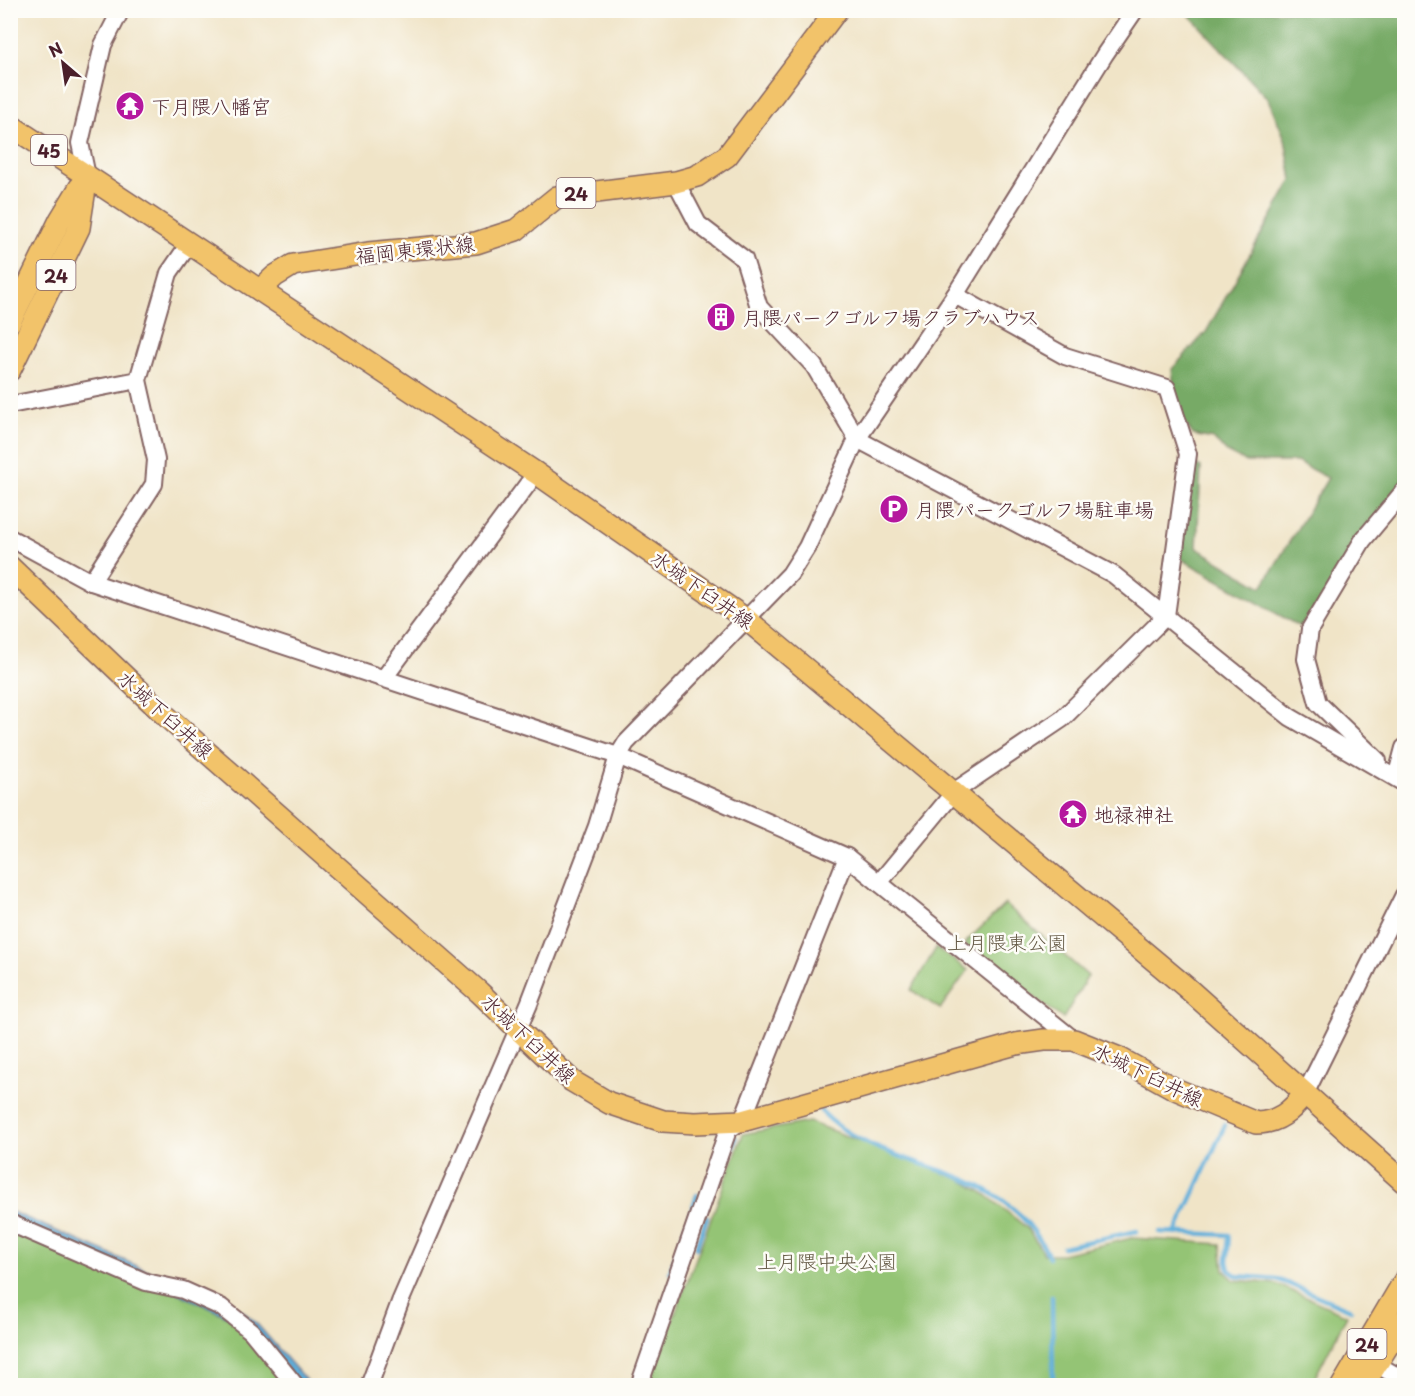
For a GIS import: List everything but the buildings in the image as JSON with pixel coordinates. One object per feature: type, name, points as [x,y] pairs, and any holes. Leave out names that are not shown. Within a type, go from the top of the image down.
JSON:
[{"type":"main road","name":"福岡東環状線","points":[[260,290],[275,276],[293,265],[368,253],[453,248],[476,243],[516,230],[557,197],[676,182],[697,176],[727,156],[837,10]]},
{"type":"main road","name":"45","points":[[10,125],[87,176]]},
{"type":"main road","points":[[87,176],[260,290]]},
{"type":"main road","name":"24","points":[[10,322],[60,220],[87,176]]},
{"type":"main road","name":"24","points":[[10,370],[79,228],[87,176]]},
{"type":"main road","name":"水城下臼井線","points":[[260,290],[536,473],[746,619],[955,791],[1186,987],[1404,1182]]},
{"type":"main road","name":"水城下臼井線","points":[[10,567],[167,717],[479,992],[572,1081],[631,1113],[663,1121],[742,1121],[1016,1044],[1044,1040],[1074,1040],[1119,1058],[1175,1089],[1256,1123],[1269,1123],[1292,1111],[1305,1094]]},
{"type":"main road","name":"24","points":[[1342,1386],[1404,1281]]},
{"type":"main road","name":"24","points":[[1363,1386],[1404,1320]]},
{"type":"street","points":[[87,176],[80,143],[103,45],[121,10]]},
{"type":"street","points":[[369,1386],[400,1302],[462,1164],[529,1004],[589,848],[618,756],[626,743],[790,574],[807,547],[857,439],[955,295],[1105,54],[1135,10]]},
{"type":"street","points":[[676,182],[699,224],[744,259],[759,308],[814,366],[857,439],[1114,575],[1290,717],[1400,781]]},
{"type":"street","points":[[91,582],[154,484],[156,460],[138,380],[169,273],[189,244]]},
{"type":"street","points":[[879,883],[955,791],[1062,719],[1166,616],[1188,454],[1167,388],[1065,356],[955,295]]},
{"type":"street","points":[[10,405],[138,380]]},
{"type":"street","points":[[384,678],[536,473]]},
{"type":"street","points":[[1400,781],[1318,703],[1306,659],[1310,629],[1364,540],[1404,491]]},
{"type":"street","points":[[10,538],[91,582],[618,756],[847,857],[1074,1040]]},
{"type":"street","points":[[1400,781],[1404,748]]},
{"type":"street","points":[[639,1386],[728,1130],[742,1121],[847,857]]},
{"type":"street","points":[[1305,1094],[1404,895]]},
{"type":"street","points":[[10,1223],[146,1282],[183,1290],[221,1307],[251,1331],[296,1386]]},
{"type":"street","points":[[1376,1364],[1404,1380]]},
{"type":"green space","points":[[1189,11],[1404,11],[1404,502],[1300,627],[1178,557],[1190,462],[1201,467],[1197,548],[1262,587],[1328,478],[1297,462],[1246,462],[1228,453],[1213,439],[1193,435],[1176,409],[1172,369],[1206,332],[1292,180],[1285,139],[1268,99],[1190,16]]},
{"type":"green space","name":"上月隈東公園","points":[[1005,904],[1088,976],[1063,1019],[964,944]]},
{"type":"green space","points":[[936,948],[968,970],[940,1009],[911,990]]},
{"type":"green space","name":"上月隈中央公園","points":[[809,1122],[962,1180],[985,1194],[1027,1228],[1044,1254],[1062,1254],[1132,1238],[1221,1244],[1224,1270],[1234,1280],[1276,1284],[1347,1315],[1311,1385],[648,1385],[743,1134]]},
{"type":"green space","points":[[10,1227],[182,1293],[236,1321],[292,1385],[11,1385]]},
{"type":"water","points":[[10,1211],[151,1272],[207,1288],[244,1312],[257,1324],[310,1385],[301,1385],[253,1328],[148,1279],[11,1220]]},
{"type":"waterway","points":[[821,1111],[848,1133],[878,1148],[973,1183],[1002,1200],[1028,1224],[1049,1257]]},
{"type":"waterway","points":[[1176,1232],[1225,1125]]},
{"type":"waterway","points":[[729,1155],[736,1138]]},
{"type":"waterway","points":[[670,1272],[697,1195]]},
{"type":"waterway","points":[[696,1248],[707,1217]]},
{"type":"waterway","points":[[1063,1247],[1137,1231]]},
{"type":"waterway","points":[[1160,1232],[1229,1235],[1227,1261],[1229,1270],[1237,1276],[1277,1279],[1351,1310]]},
{"type":"waterway","points":[[1052,1296],[1053,1386]]},
{"type":"place","name":"下月隈八幡宮","points":[[130,106]]},
{"type":"place","name":"月隈パークゴルフ場クラブハウス","points":[[721,317]]},
{"type":"place","name":"月隈パークゴルフ場駐車場","points":[[894,509]]},
{"type":"place","name":"地禄神社","points":[[1073,814]]}]
